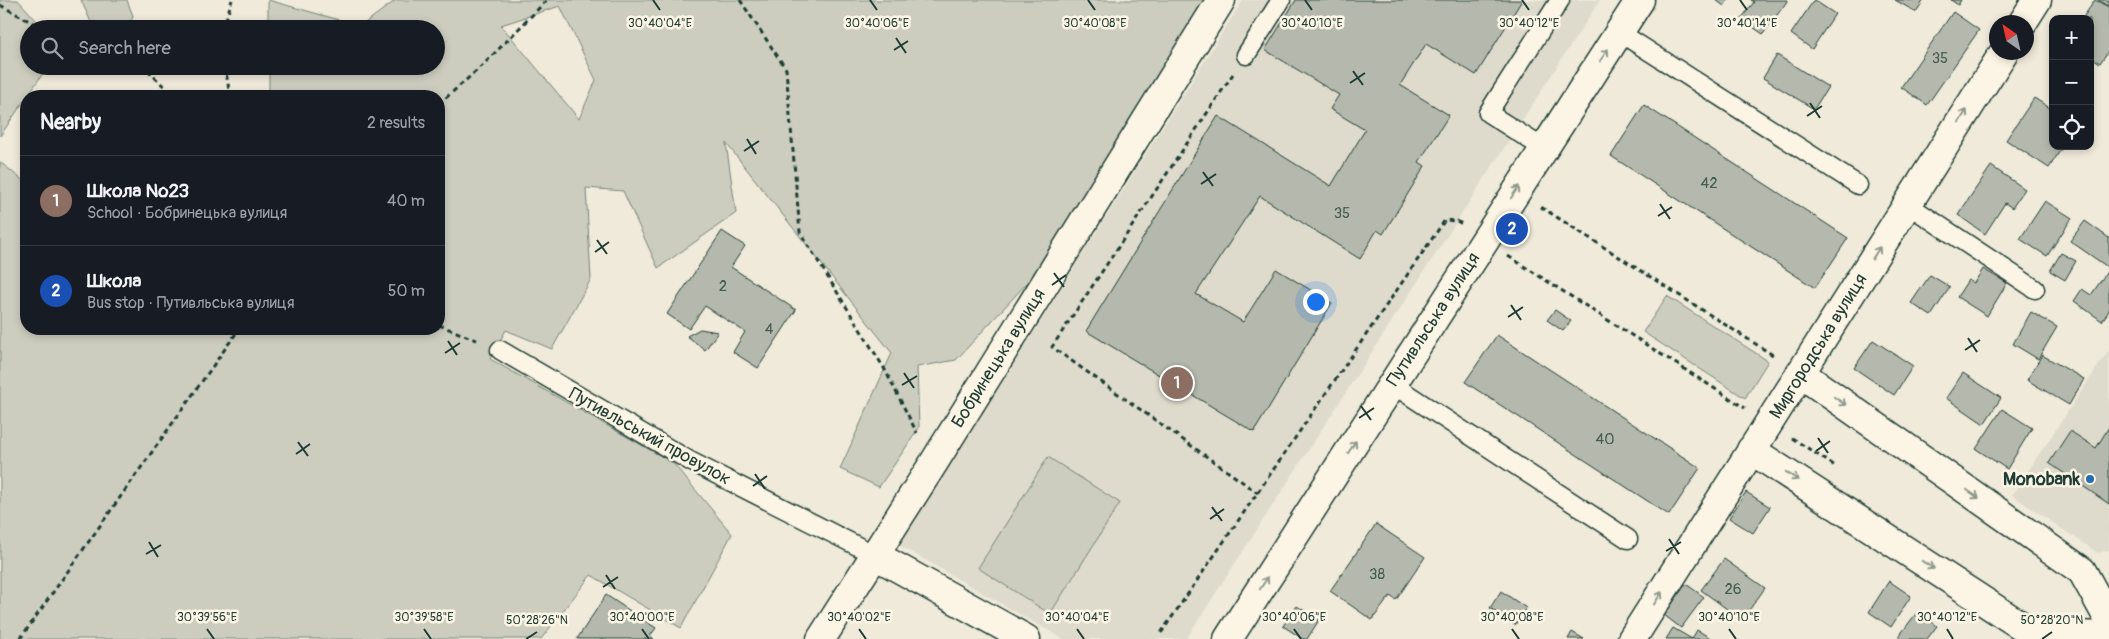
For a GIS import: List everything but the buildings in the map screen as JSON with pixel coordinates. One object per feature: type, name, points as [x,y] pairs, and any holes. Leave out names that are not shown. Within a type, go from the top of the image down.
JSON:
[{"type":"street","name":"Бобринецька вулиця","points":[[821,639],[933,464],[1221,0]]},
{"type":"street","name":"Путивльська вулиця","points":[[1228,639],[1515,191],[1640,0]]},
{"type":"street","points":[[2027,15],[2037,0]]},
{"type":"street","name":"Миргородська вулиця","points":[[1632,639],[1999,60]]},
{"type":"street","points":[[1800,373],[2082,571],[2109,620]]},
{"type":"street","points":[[1751,450],[2034,634],[2109,636]]},
{"type":"street","points":[[875,555],[1026,639]]},
{"type":"lane","points":[[1246,55],[1280,0]]},
{"type":"lane","points":[[1543,148],[1488,113],[1560,0]]},
{"type":"lane","points":[[1619,32],[1858,185]]},
{"type":"lane","points":[[1907,204],[2035,289]]},
{"type":"lane","name":"Путивльський провулок","points":[[500,350],[690,461],[875,555]]},
{"type":"lane","points":[[1392,384],[1628,539]]},
{"type":"path","points":[[226,20],[232,0]]},
{"type":"path","points":[[445,99],[484,64],[547,0]]},
{"type":"path","points":[[740,0],[786,69],[800,232],[884,368],[933,464]]},
{"type":"path","points":[[0,5],[28,20]]},
{"type":"path","points":[[1246,55],[1052,347],[1258,493]]},
{"type":"path","points":[[152,75],[168,90]]},
{"type":"path","points":[[226,75],[229,90]]},
{"type":"path","points":[[1515,191],[1800,373]]},
{"type":"path","points":[[1161,633],[1446,220],[1457,221],[1843,472]]},
{"type":"path","points":[[445,327],[500,350]]},
{"type":"path","points":[[20,639],[234,335]]},
{"type":"shaded area","points":[[0,0],[18,0],[36,20],[20,20],[20,75],[42,75],[32,90],[20,90],[20,107],[0,136]]},
{"type":"shaded area","points":[[81,0],[127,0],[133,16],[132,20],[90,20]]},
{"type":"shaded area","points":[[268,0],[340,20],[268,20]]},
{"type":"shaded area","points":[[396,0],[1209,0],[1038,271],[956,360],[917,367],[919,428],[879,487],[840,469],[892,353],[726,143],[736,213],[658,268],[623,191],[586,188],[591,279],[552,349],[506,330],[490,359],[673,463],[732,534],[681,628],[591,575],[541,639],[0,639],[0,162],[20,178],[20,335],[445,335],[445,90],[269,90],[269,75],[445,75],[445,20],[369,20]],"holes":[[[560,6],[596,80],[579,119],[501,25]]]},
{"type":"shaded area","points":[[1243,0],[1600,0],[1186,639],[1063,639],[899,545]]},
{"type":"shaded area","points":[[1667,296],[1768,361],[1745,398],[1643,332]]},
{"type":"shaded area","points":[[2109,350],[2109,550],[2098,553],[2012,495]]},
{"type":"shaded area","points":[[1048,457],[1120,503],[1050,614],[978,568]]},
{"type":"place","name":"Школа","points":[[1512,229]]},
{"type":"place","name":"Школа №23","points":[[1177,383]]},
{"type":"place","name":"Monobank","points":[[2090,479]]}]
